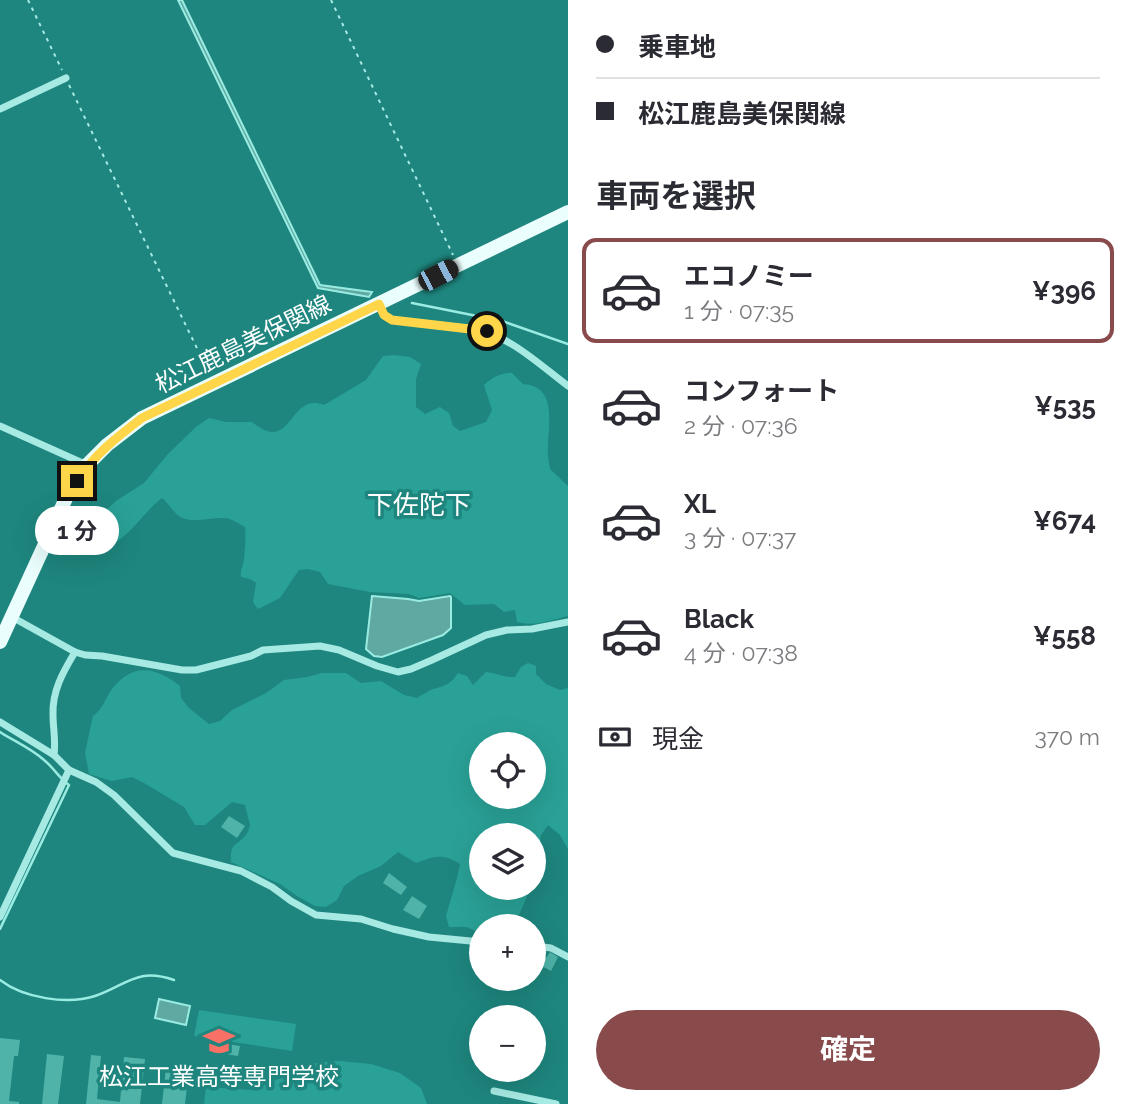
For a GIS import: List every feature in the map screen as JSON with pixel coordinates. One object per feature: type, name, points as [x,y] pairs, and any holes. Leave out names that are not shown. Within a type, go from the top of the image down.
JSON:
[{"type":"main road","name":"松江鹿島美保関線","points":[[0,642],[67,496],[88,465],[107,445],[142,418],[568,212]]},
{"type":"street","points":[[0,109],[66,78]]},
{"type":"street","points":[[379,304],[384,315],[392,320],[487,331],[502,338],[568,386]]},
{"type":"street","points":[[0,426],[88,465]]},
{"type":"street","points":[[12,617],[75,652],[182,670],[196,670],[251,656],[262,650],[320,646],[339,650],[398,672],[432,660],[486,635],[568,622]]},
{"type":"street","points":[[54,755],[54,695],[75,652]]},
{"type":"street","points":[[0,722],[54,755],[69,770],[96,782],[114,795],[173,853],[241,871],[316,915],[361,919],[429,937],[469,941]]},
{"type":"street","points":[[0,918],[69,770]]},
{"type":"street","points":[[546,947],[568,957]]},
{"type":"street","points":[[494,1091],[556,1104]]},
{"type":"path","points":[[28,0],[214,383]]},
{"type":"path","points":[[331,0],[458,265]]},
{"type":"green space","points":[[383,356],[410,357],[421,364],[416,379],[416,407],[425,414],[440,407],[449,413],[453,426],[460,431],[486,422],[492,410],[484,385],[497,376],[512,373],[523,384],[542,391],[549,408],[550,469],[568,486],[568,616],[530,624],[517,622],[515,610],[504,612],[494,604],[465,605],[450,593],[419,598],[409,594],[370,592],[328,584],[320,572],[308,569],[299,570],[280,598],[258,609],[253,602],[256,583],[241,577],[245,527],[227,518],[183,518],[162,498],[127,534],[112,545],[104,547],[98,541],[101,515],[116,501],[144,483],[168,454],[209,418],[226,422],[252,422],[265,430],[275,432],[283,428],[303,407],[312,403],[324,405],[366,380]]},
{"type":"green space","points":[[528,663],[536,666],[536,674],[546,684],[560,690],[568,688],[568,849],[560,835],[548,825],[546,828],[546,823],[469,823],[469,900],[525,900],[519,914],[469,914],[469,928],[449,927],[446,916],[460,864],[448,858],[438,857],[416,863],[398,852],[381,866],[358,876],[344,886],[337,900],[326,907],[315,906],[280,884],[231,862],[232,848],[246,835],[250,825],[245,805],[232,802],[205,825],[195,825],[184,807],[132,777],[112,781],[89,774],[85,753],[93,716],[120,680],[136,671],[153,671],[180,686],[181,698],[209,724],[220,721],[232,710],[266,693],[284,680],[322,673],[346,673],[361,683],[381,681],[404,695],[417,698],[447,684],[458,673],[467,676],[473,685],[486,672],[515,677],[521,667]]},
{"type":"green space","points":[[199,1010],[296,1024],[292,1051],[194,1036]]},
{"type":"green space","points":[[339,1061],[371,1064],[400,1073],[421,1088],[427,1104],[204,1104],[206,1087],[253,1090],[314,1063]]},
{"type":"water","points":[[178,0],[182,0],[320,285],[372,292],[369,297],[318,288]]},
{"type":"water","points":[[372,596],[419,601],[450,596],[451,628],[443,635],[382,657],[374,656],[366,649]]},
{"type":"water","points":[[159,999],[190,1006],[186,1025],[155,1018]]},
{"type":"building","points":[[229,816],[245,826],[237,838],[221,827]]},
{"type":"building","points":[[389,873],[407,887],[401,895],[383,883]]},
{"type":"building","points":[[412,896],[427,906],[419,919],[403,910]]},
{"type":"building","points":[[550,952],[558,957],[551,971],[546,968],[546,958]]},
{"type":"building","points":[[0,1038],[20,1040],[18,1056],[14,1056],[9,1101],[19,1104],[0,1104]]},
{"type":"building","points":[[227,1044],[240,1046],[238,1056],[225,1054]]},
{"type":"building","name":"松江工業高等専門学校","points":[[47,1054],[64,1056],[58,1104],[42,1104]]},
{"type":"building","name":"松江工業高等専門学校","points":[[91,1055],[101,1056],[97,1099],[120,1102],[124,1057],[145,1059],[140,1104],[86,1104]]},
{"type":"building","name":"松江工業高等専門学校","points":[[166,1068],[189,1070],[185,1104],[162,1104]]},
{"type":"waterway","points":[[412,303],[502,321],[568,344]]},
{"type":"waterway","points":[[0,732],[39,756],[69,785],[0,929]]},
{"type":"waterway","points":[[0,980],[21,991],[59,1000],[95,996],[141,976],[151,975],[174,980]]},
{"type":"place","name":"松江工業高等専門学校","points":[[219,1041]]},
{"type":"district","name":"下佐陀下","points":[[419,505]]},
{"type":"route","points":[[77,481],[107,445],[142,418],[379,304],[384,315],[392,320],[487,331]]}]
